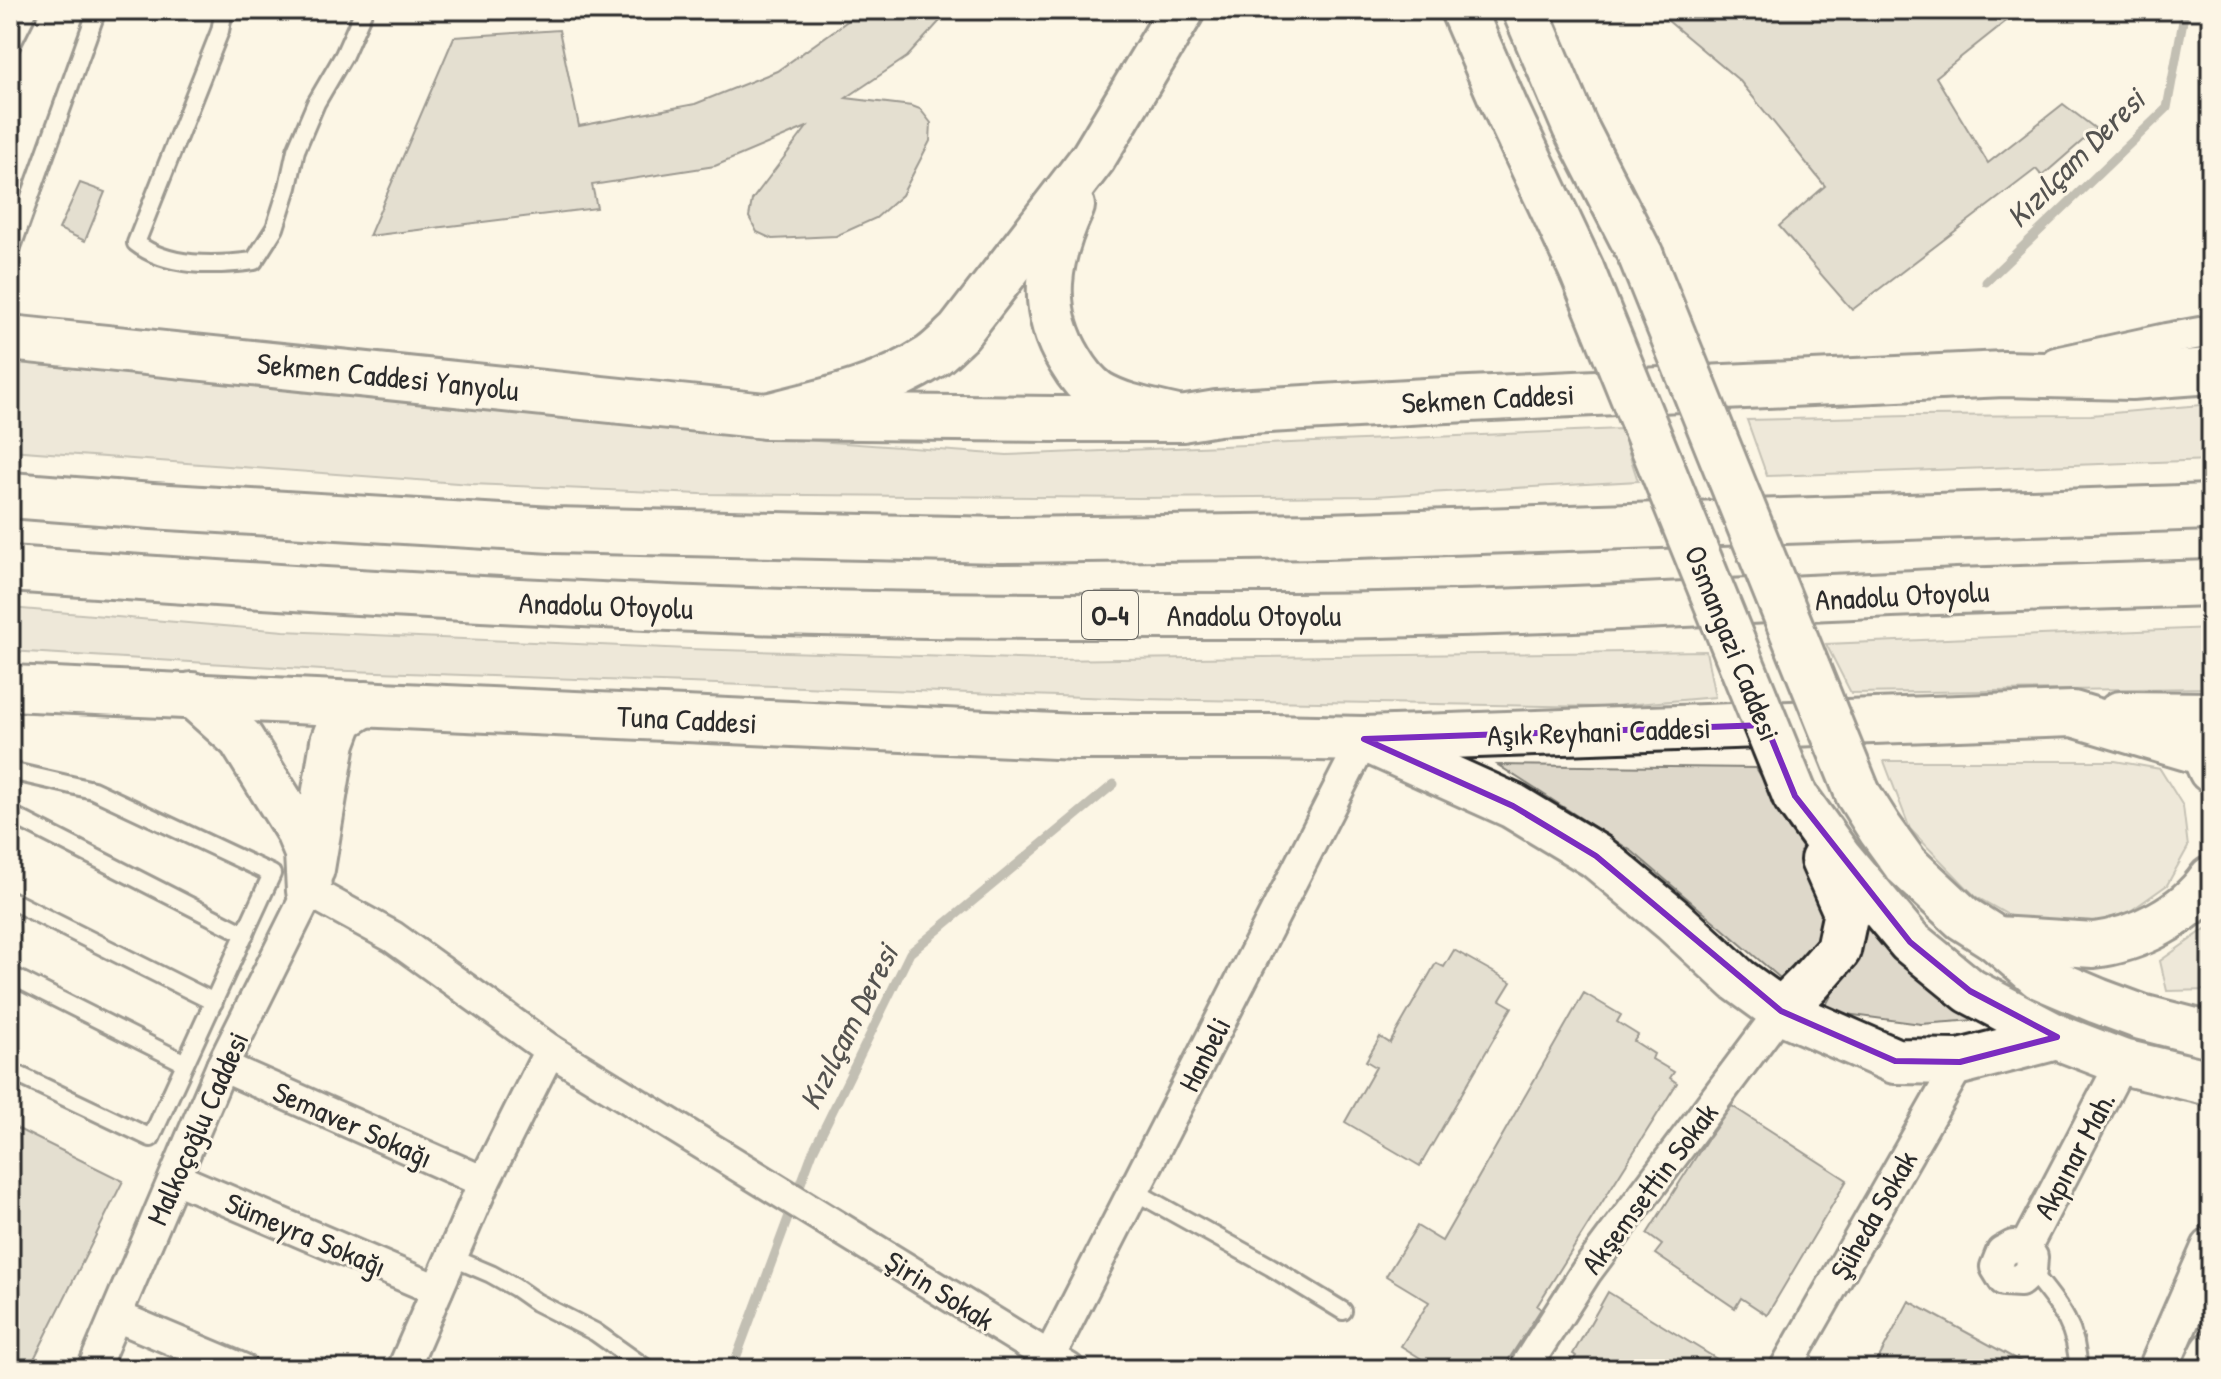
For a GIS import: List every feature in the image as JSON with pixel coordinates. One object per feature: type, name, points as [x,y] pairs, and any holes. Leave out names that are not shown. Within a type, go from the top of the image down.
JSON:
[{"type":"main road","points":[[766,416],[840,397],[892,379],[932,356],[959,332],[1093,158],[1182,10]]},
{"type":"main road","name":"Osmangazi Caddesi","points":[[1463,10],[1582,271],[1795,796],[1839,857],[1910,942],[1970,991],[2057,1037],[2122,1062],[2211,1083]]},
{"type":"main road","name":"Osmangazi Caddesi","points":[[1525,10],[1575,127],[1641,256],[1858,794],[1880,829],[1906,865],[1963,918],[1996,939],[2039,976],[2141,1017],[2211,1035]]},
{"type":"main road","points":[[1093,158],[1060,232],[1053,258],[1048,289],[1052,318],[1062,348],[1076,371],[1096,391],[1120,404],[1181,419]]},
{"type":"main road","name":"Sekmen Caddesi Yanyolu","points":[[10,338],[766,416]]},
{"type":"main road","name":"Sekmen Caddesi","points":[[766,416],[1181,419],[1217,413],[1426,401],[2004,374],[2131,377],[2211,371]]},
{"type":"main road","points":[[10,495],[552,530],[1001,540],[1326,536],[2211,507]]},
{"type":"main road","name":"Anadolu Otoyolu","points":[[10,569],[551,603],[787,612],[1008,615],[1298,616],[1645,608],[1958,591],[2211,583]]},
{"type":"main road","name":"Tuna Caddesi","points":[[10,688],[1076,737],[1364,739]]},
{"type":"main road","points":[[192,695],[241,739],[297,829],[307,853],[309,891]]},
{"type":"main road","points":[[309,891],[333,742],[342,718],[365,704]]},
{"type":"main road","name":"Aşık Reyhani Caddesi","points":[[1364,739],[2073,714],[2209,748]]},
{"type":"main road","points":[[1364,739],[1513,806],[1596,856],[1673,920],[1738,980],[1781,1011],[1895,1061],[1960,1062],[2057,1037]]},
{"type":"main road","points":[[1781,1011],[1838,950],[1846,912],[1795,796]]},
{"type":"main road","points":[[1996,939],[2106,944],[2172,916],[2203,891],[2211,879]]},
{"type":"street","points":[[2004,374],[2211,331]]},
{"type":"street","name":"Hanbeli","points":[[1054,1365],[1134,1191],[1364,739]]},
{"type":"street","name":"Şirin Sokak","points":[[309,891],[393,937],[550,1050],[1054,1365]]},
{"type":"street","name":"Malkoçoğlu Caddesi","points":[[93,1369],[222,1066],[309,891]]},
{"type":"street","name":"Akşemsettin Sokak","points":[[1524,1369],[1586,1272],[1781,1011]]},
{"type":"street","points":[[403,1369],[484,1182],[550,1050]]},
{"type":"street","name":"Şüheda Sokak","points":[[1785,1369],[1960,1062]]},
{"type":"street","name":"Akpınar Mah.","points":[[2028,1260],[2122,1062]]},
{"type":"street","name":"Semaver Sokağı","points":[[222,1066],[484,1182]]},
{"type":"street","name":"Sümeyra Sokağı","points":[[175,1178],[437,1290]]},
{"type":"street","points":[[2158,1369],[2211,1248]]},
{"type":"street","points":[[116,1316],[242,1369]]},
{"type":"street","points":[[2202,1369],[2211,1351]]},
{"type":"lane","points":[[10,48],[29,10]]},
{"type":"lane","points":[[12,247],[97,10]]},
{"type":"lane","points":[[224,10],[220,31],[136,243],[150,254],[192,263],[225,265],[254,261],[275,228],[296,150],[316,103],[344,55],[364,10]]},
{"type":"lane","points":[[10,771],[93,790],[272,874],[151,1138],[10,1071]]},
{"type":"lane","points":[[10,814],[245,934]]},
{"type":"lane","points":[[10,900],[214,1002]]},
{"type":"lane","points":[[10,975],[185,1063]]},
{"type":"lane","points":[[1134,1191],[1343,1311]]},
{"type":"lane","points":[[451,1257],[491,1274],[536,1302],[595,1332],[647,1369]]},
{"type":"lane","points":[[2028,1260],[2063,1310],[2076,1347],[2078,1369]]},
{"type":"highlighted area","points":[[1766,725],[1795,796],[1910,942],[1970,991],[2057,1037],[1960,1062],[1895,1061],[1781,1011],[1596,856],[1513,806],[1364,739]]},
{"type":"shaded area","points":[[10,362],[790,439],[1007,455],[1621,429],[1638,481],[1375,496],[1139,498],[700,494],[471,484],[10,450]]},
{"type":"shaded area","points":[[2211,404],[2211,460],[1767,476],[1747,420],[2091,415]]},
{"type":"shaded area","points":[[10,608],[284,631],[689,649],[1050,660],[1706,651],[1715,697],[1603,707],[1142,699],[322,670],[10,651]]},
{"type":"shaded area","points":[[2211,628],[2211,688],[1851,693],[1826,644]]},
{"type":"shaded area","points":[[1884,761],[2115,761],[2160,769],[2183,806],[2188,847],[2167,885],[2129,912],[2077,928],[2026,925],[1975,896],[1910,829]]},
{"type":"shaded area","points":[[1498,765],[1756,768],[1834,890],[1830,941],[1786,983],[1633,852]]},
{"type":"shaded area","points":[[2211,925],[2211,990],[2167,991],[2160,961]]},
{"type":"shaded area","points":[[1866,927],[1976,1020],[1921,1024],[1823,1011]]},
{"type":"building","points":[[863,10],[950,10],[907,57],[846,98],[912,106],[920,109],[931,123],[930,141],[902,195],[876,218],[836,236],[772,239],[757,232],[749,217],[752,200],[807,127],[715,166],[592,185],[597,208],[369,236],[454,37],[559,30],[579,126],[695,104],[777,71]]},
{"type":"building","points":[[1655,10],[2020,10],[1936,77],[1988,163],[2063,104],[2096,129],[2042,176],[2036,169],[1852,310],[1779,226],[1825,186],[1740,81]]},
{"type":"building","points":[[80,183],[105,192],[85,241],[59,229]]},
{"type":"building","points":[[1454,950],[1511,982],[1500,1000],[1512,1007],[1420,1166],[1345,1122],[1376,1067],[1366,1061],[1380,1037],[1390,1043],[1436,963],[1444,967]]},
{"type":"building","points":[[1584,993],[1621,1015],[1617,1022],[1638,1035],[1634,1041],[1654,1054],[1652,1059],[1674,1072],[1670,1078],[1677,1083],[1537,1306],[1541,1309],[1509,1359],[1506,1369],[1438,1369],[1401,1346],[1429,1302],[1386,1276],[1417,1226],[1442,1241]]},
{"type":"building","points":[[1732,1106],[1847,1180],[1767,1315],[1741,1298],[1735,1308],[1655,1254],[1662,1245],[1647,1234]]},
{"type":"building","points":[[10,1125],[123,1181],[29,1369],[10,1369]]},
{"type":"building","points":[[1608,1292],[1733,1369],[1568,1369],[1576,1356],[1573,1354]]},
{"type":"building","points":[[1909,1301],[2034,1369],[1873,1369]]},
{"type":"waterway","name":"Kızılçam Deresi","points":[[1986,282],[2167,108],[2185,10]]},
{"type":"waterway","name":"Kızılçam Deresi","points":[[732,1369],[813,1151],[910,953],[1114,784]]}]
